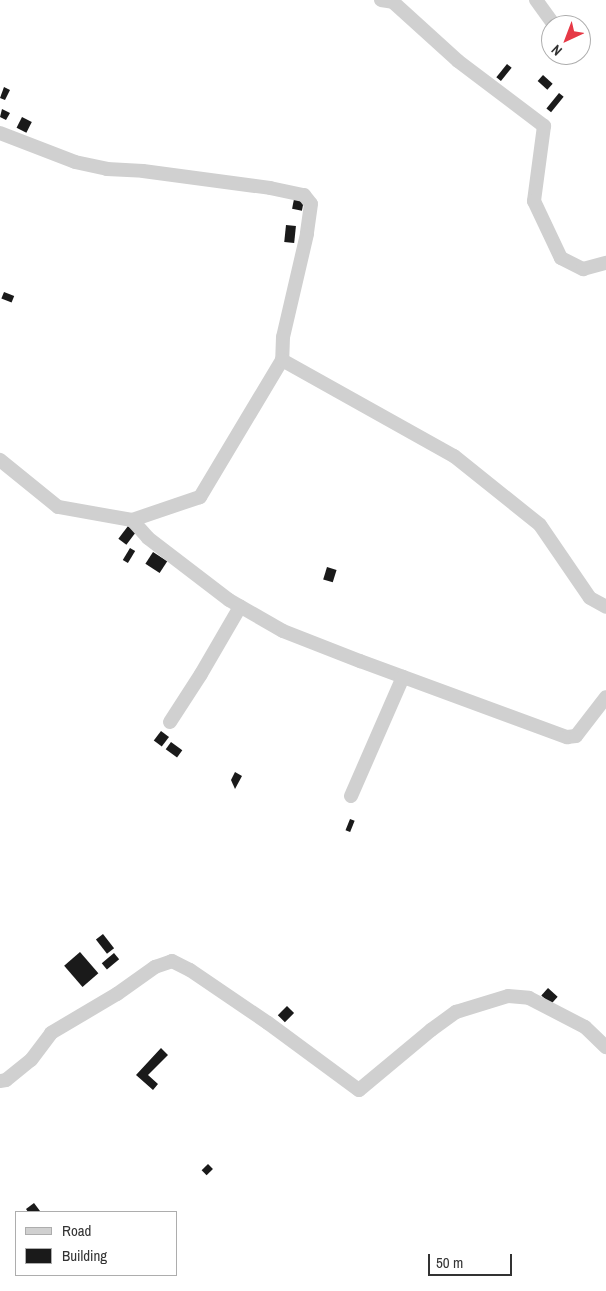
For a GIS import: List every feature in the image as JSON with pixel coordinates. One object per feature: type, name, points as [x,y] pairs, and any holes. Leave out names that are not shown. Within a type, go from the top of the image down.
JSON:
[{"type":"street","points":[[381,0],[393,2],[458,61],[544,126],[534,201],[561,258],[583,269],[606,263]]},
{"type":"street","points":[[536,0],[547,15]]},
{"type":"street","points":[[0,133],[75,162],[107,169],[203,178],[304,195],[312,204],[307,234],[283,337],[282,360],[200,497],[132,520],[58,506],[0,460]]},
{"type":"street","points":[[282,360],[454,456],[540,526],[590,598],[606,607]]},
{"type":"street","points":[[132,520],[148,538],[240,607],[283,631],[403,677],[567,737],[576,736],[606,697]]},
{"type":"street","points":[[170,722],[202,674],[240,607]]},
{"type":"street","points":[[351,796],[403,677]]},
{"type":"street","points":[[0,1081],[6,1080],[31,1060],[51,1033],[117,994],[155,967],[172,961],[190,970],[268,1023],[358,1090],[456,1012],[508,996],[529,998],[585,1027],[606,1047]]},
{"type":"building","points":[[507,64],[512,68],[501,81],[496,77]]},
{"type":"building","points":[[543,75],[553,84],[547,90],[538,81]]},
{"type":"building","points":[[4,87],[10,90],[5,100],[0,98]]},
{"type":"building","points":[[559,93],[564,97],[551,112],[546,109]]},
{"type":"building","points":[[2,109],[10,113],[6,120],[0,117]]},
{"type":"building","points":[[22,117],[32,122],[26,133],[17,128]]},
{"type":"building","points":[[294,199],[304,201],[302,211],[292,209]]},
{"type":"building","points":[[286,225],[296,226],[294,243],[284,242]]},
{"type":"building","points":[[4,292],[14,296],[12,303],[1,298]]},
{"type":"building","points":[[128,526],[136,532],[126,545],[118,539]]},
{"type":"building","points":[[130,548],[135,551],[128,563],[123,560]]},
{"type":"building","points":[[153,552],[167,561],[160,573],[145,564]]},
{"type":"building","points":[[327,567],[337,570],[333,582],[323,579]]},
{"type":"building","points":[[161,731],[169,737],[162,747],[154,741]]},
{"type":"building","points":[[171,742],[182,750],[177,758],[166,749]]},
{"type":"building","points":[[235,772],[242,776],[235,789],[231,780]]},
{"type":"building","points":[[350,819],[355,821],[350,832],[346,830]]},
{"type":"building","points":[[103,934],[114,948],[107,954],[96,940]]},
{"type":"building","points":[[80,952],[98,973],[83,987],[64,966]]},
{"type":"building","points":[[114,953],[119,959],[107,969],[102,963]]},
{"type":"building","points":[[548,988],[558,997],[551,1004],[541,995]]},
{"type":"building","points":[[287,1006],[294,1013],[285,1022],[278,1015]]},
{"type":"building","points":[[161,1048],[168,1055],[148,1075],[158,1084],[153,1090],[136,1075]]},
{"type":"building","points":[[208,1164],[213,1169],[207,1175],[202,1170]]},
{"type":"building","points":[[34,1203],[40,1211],[27,1211],[26,1209]]}]
